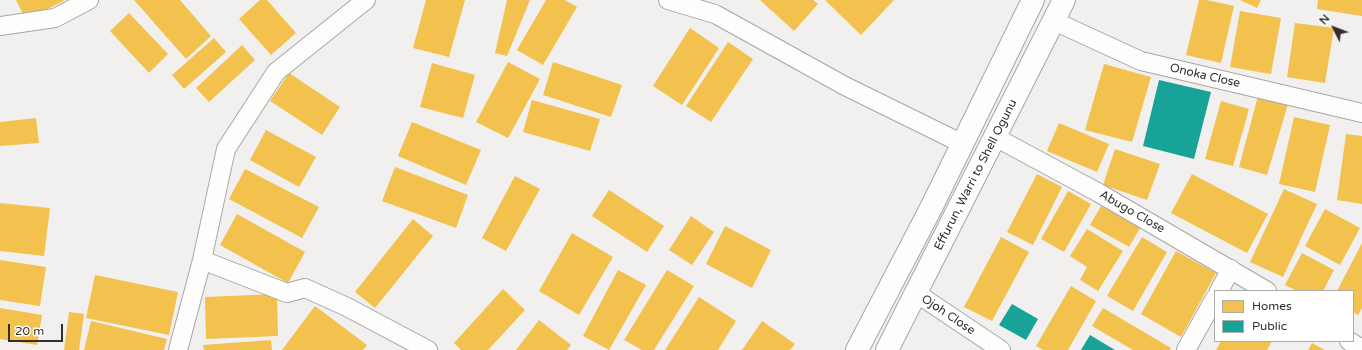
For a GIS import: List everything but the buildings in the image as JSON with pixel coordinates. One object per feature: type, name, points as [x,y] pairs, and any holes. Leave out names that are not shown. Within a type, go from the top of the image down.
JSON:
[{"type":"main road","name":"Effurun, Warri to Shell Ogunu","points":[[857,350],[931,208],[1033,0]]},
{"type":"main road","name":"Effurun, Warri to Shell Ogunu","points":[[887,350],[1064,0]]},
{"type":"street","points":[[0,26],[55,18],[89,0]]},
{"type":"street","points":[[178,350],[202,260],[226,149],[276,72],[366,0]]},
{"type":"street","points":[[668,0],[714,14],[845,86],[963,144]]},
{"type":"street","name":"Onoka Close","points":[[1054,21],[1141,62],[1362,113]]},
{"type":"street","name":"Abugo Close","points":[[995,137],[1099,193],[1231,269],[1264,290]]},
{"type":"street","points":[[202,260],[287,293],[305,288],[347,307],[428,350]]},
{"type":"street","points":[[1220,290],[1231,269]]},
{"type":"street","name":"Ojoh Close","points":[[916,293],[1001,350]]},
{"type":"street","points":[[1186,350],[1214,300]]},
{"type":"street","points":[[1351,342],[1362,349]]}]
